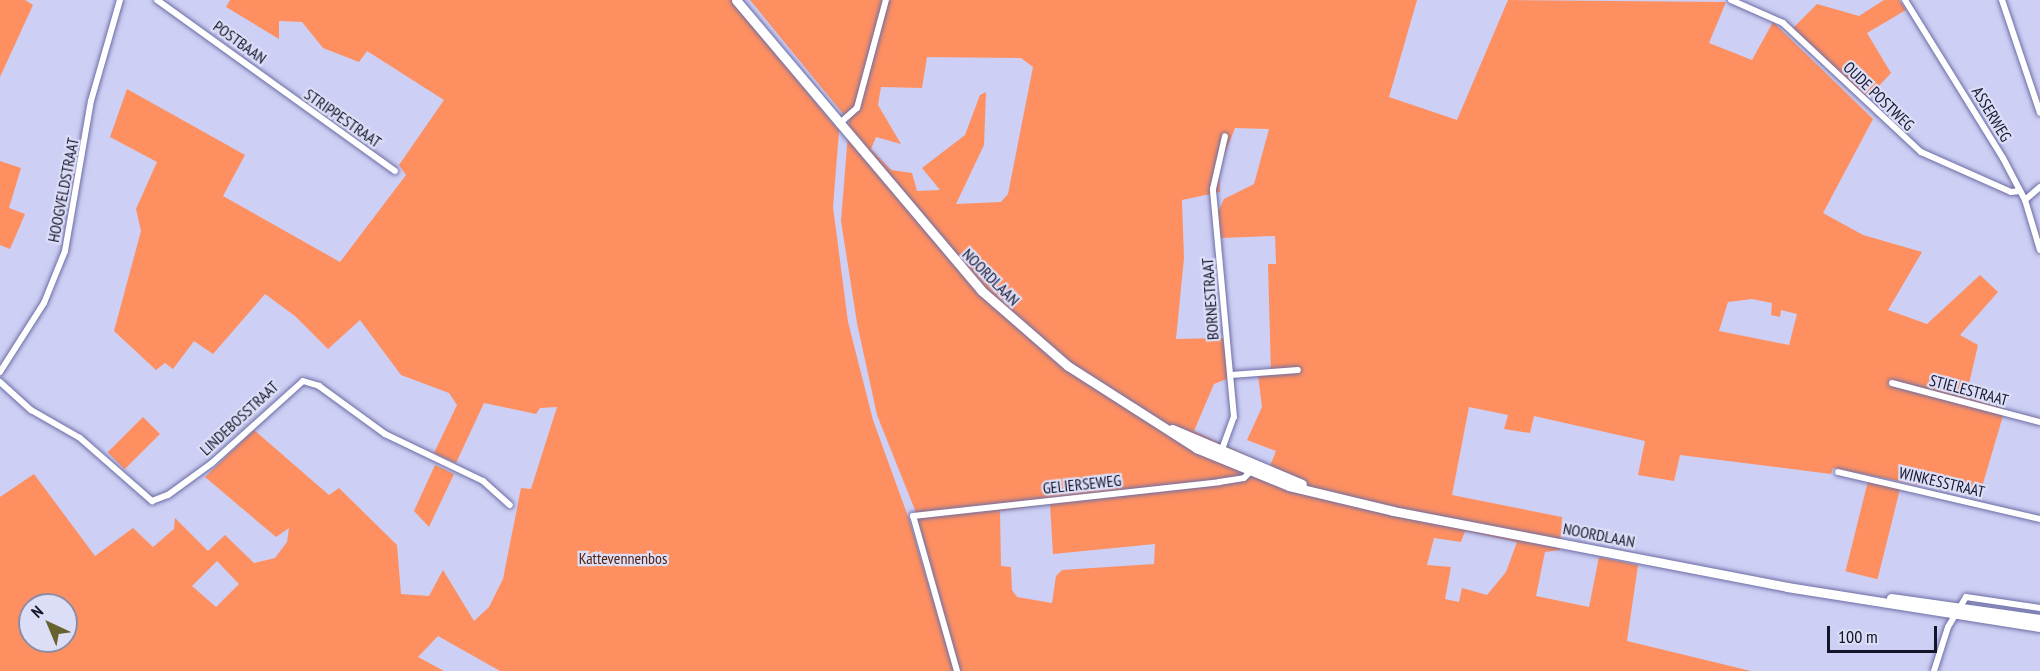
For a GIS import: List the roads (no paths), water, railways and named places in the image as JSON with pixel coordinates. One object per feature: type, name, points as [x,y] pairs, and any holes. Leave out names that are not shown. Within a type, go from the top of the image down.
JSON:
[{"type":"main road","name":"NOORDLAAN","points":[[736,0],[952,259],[1003,311],[1068,366],[1150,420],[1218,458],[1251,471],[1343,499],[1850,596],[2040,619]]},
{"type":"main road","name":"NOORDLAAN","points":[[1150,420],[1343,499]]},
{"type":"main road","name":"NOORDLAAN","points":[[1957,610],[2040,627]]},
{"type":"street","name":"HOOGVELDSTRAAT","points":[[0,372],[44,303],[65,251],[91,101],[120,0]]},
{"type":"street","name":"POSTBAAN","points":[[157,0],[277,86]]},
{"type":"street","points":[[839,124],[857,108],[886,0]]},
{"type":"street","name":"OUDE POSTWEG","points":[[1731,0],[1783,23],[1920,153],[2011,192],[2020,191]]},
{"type":"street","name":"ASSERWEG","points":[[1905,0],[2025,200],[2040,250]]},
{"type":"street","points":[[2002,0],[2040,113]]},
{"type":"street","name":"STRIPPESTRAAT","points":[[277,86],[395,171]]},
{"type":"street","name":"BORNESTRAAT","points":[[1218,458],[1234,417],[1213,189],[1225,136]]},
{"type":"street","points":[[2025,200],[2040,188]]},
{"type":"street","points":[[1231,375],[1298,370]]},
{"type":"street","name":"LINDEBOSSTRAAT","points":[[0,382],[31,410],[80,438],[152,501],[168,495],[212,463],[303,381],[319,386],[385,434],[483,481],[510,505]]},
{"type":"street","name":"STIELESTRAAT","points":[[1892,383],[2040,422]]},
{"type":"street","name":"GELIERSEWEG","points":[[957,671],[913,516],[1219,482],[1244,478],[1251,471]]},
{"type":"street","name":"WINKESSTRAAT","points":[[1838,472],[2040,519]]},
{"type":"street","name":"NOORDLAAN","points":[[1957,610],[1966,597],[2040,608]]},
{"type":"street","points":[[1934,671],[1957,610]]},
{"type":"park label","name":"Kattevennenbos","points":[[623,558]]}]
